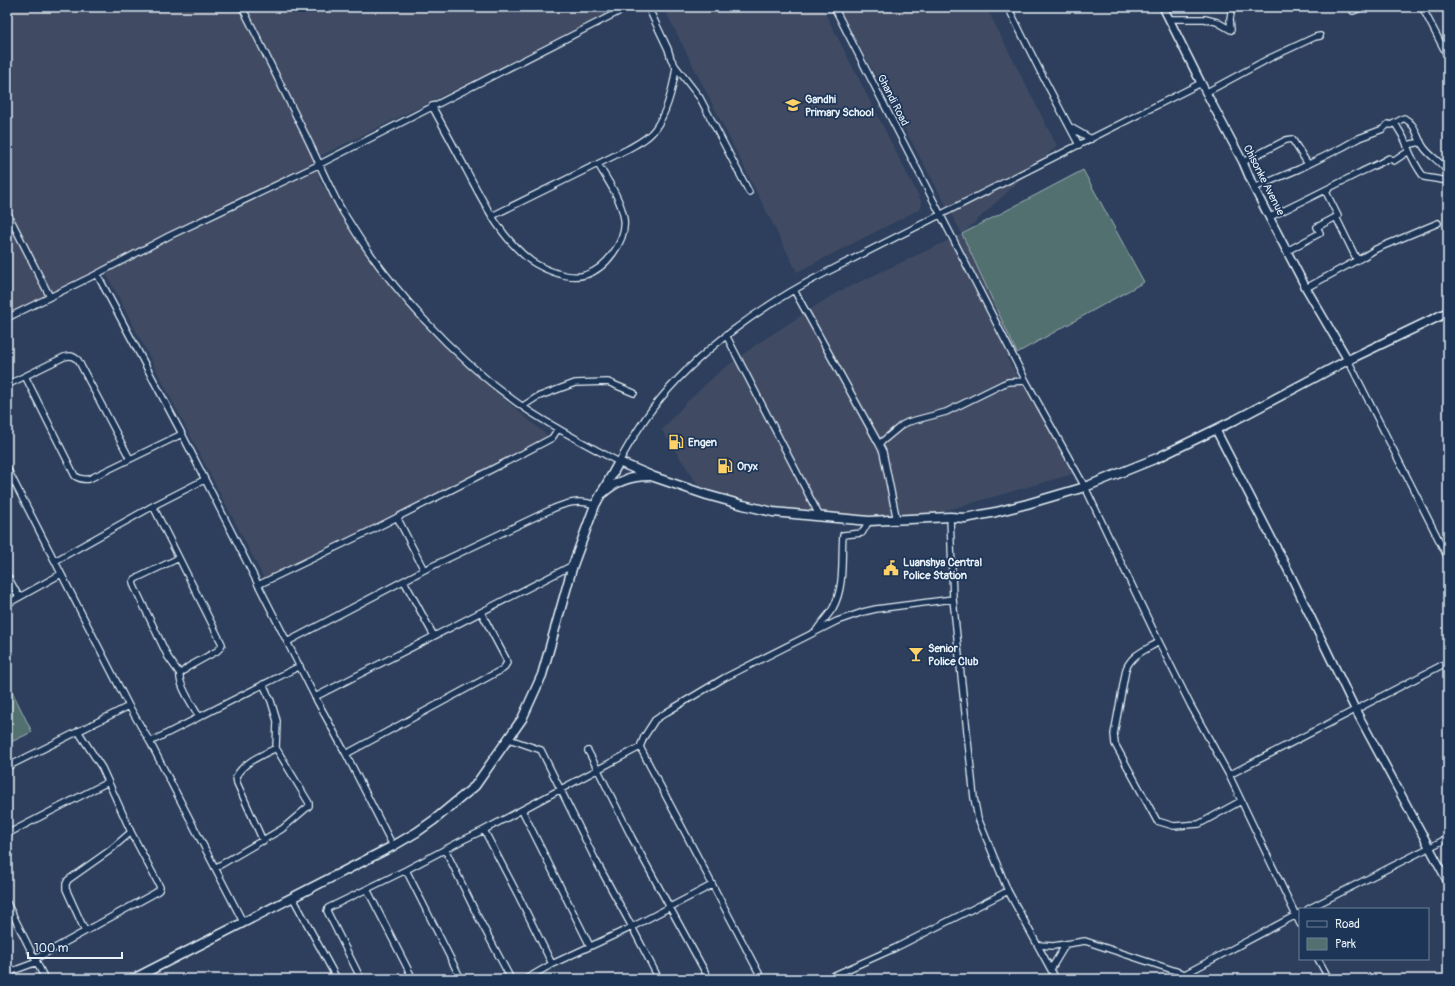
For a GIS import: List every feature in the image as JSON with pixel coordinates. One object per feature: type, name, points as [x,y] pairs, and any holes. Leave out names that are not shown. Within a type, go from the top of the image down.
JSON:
[{"type":"main road","points":[[133,979],[393,846],[434,820],[475,786],[522,719],[542,675],[573,565],[596,503],[619,462],[654,477],[707,495],[773,512],[869,521],[897,521],[950,517],[965,518],[996,512],[1085,487],[1157,458],[1216,430],[1348,360],[1448,312]]},
{"type":"main road","points":[[596,503],[608,489],[622,481],[638,477],[654,477]]},
{"type":"street","points":[[242,7],[343,211],[376,262],[394,284],[450,346],[487,379],[522,406],[558,429],[619,462],[653,408],[689,368],[726,335],[794,290],[805,283],[1201,83]]},
{"type":"street","points":[[648,7],[668,49],[671,59],[700,98],[749,192]]},
{"type":"street","name":"Ghandi Road","points":[[834,7],[1026,381],[1085,487],[1159,642],[1191,706],[1229,776],[1298,914]]},
{"type":"street","points":[[1008,7],[1079,145]]},
{"type":"street","name":"Chisonke Avenue","points":[[1163,7],[1306,288],[1348,360]]},
{"type":"street","points":[[1169,19],[1205,19],[1218,22],[1232,30],[1230,19],[1232,7]]},
{"type":"street","points":[[1350,7],[1353,11],[1363,7]]},
{"type":"street","points":[[1422,7],[1448,57]]},
{"type":"street","points":[[7,318],[97,274],[169,236],[320,164],[625,8]]},
{"type":"street","points":[[1207,92],[1270,58],[1320,36]]},
{"type":"street","points":[[492,216],[642,141],[655,130],[665,113],[676,67]]},
{"type":"street","points":[[432,106],[492,216],[507,237],[519,250],[540,267],[551,272],[567,276],[585,275],[598,268],[611,257],[619,245],[623,232],[624,219],[619,202],[610,182],[598,164]]},
{"type":"street","points":[[1254,188],[1308,164],[1359,138],[1384,129],[1388,124],[1391,125],[1404,118],[1417,131],[1423,147],[1438,160],[1448,174]]},
{"type":"street","points":[[1395,123],[1424,177],[1448,181]]},
{"type":"street","points":[[1070,127],[1091,139]]},
{"type":"street","points":[[1243,162],[1286,140],[1292,140],[1308,164]]},
{"type":"street","points":[[1270,217],[1375,167],[1390,158],[1394,161],[1408,148],[1421,142]]},
{"type":"street","points":[[1344,181],[1326,192],[1338,216],[1336,217],[1357,260]]},
{"type":"street","points":[[7,212],[50,297]]},
{"type":"street","points":[[1287,250],[1320,233],[1317,227],[1336,217]]},
{"type":"street","points":[[1306,288],[1376,249],[1438,223]]},
{"type":"street","points":[[97,274],[182,434],[315,697],[393,846]]},
{"type":"street","points":[[794,290],[883,452],[897,521]]},
{"type":"street","points":[[726,335],[820,517]]},
{"type":"street","points":[[7,385],[64,357],[74,357],[78,360],[130,459]]},
{"type":"street","points":[[1348,360],[1448,558]]},
{"type":"street","points":[[24,376],[75,476],[85,480],[182,434]]},
{"type":"street","points":[[879,444],[902,425],[908,422],[946,412],[1008,382],[1026,381]]},
{"type":"street","points":[[522,406],[537,397],[575,383],[608,382],[634,393]]},
{"type":"street","points":[[258,585],[397,517],[552,438],[558,429]]},
{"type":"street","points":[[1216,430],[1289,572],[1355,709],[1448,882]]},
{"type":"street","points":[[7,468],[129,706],[150,742],[243,922]]},
{"type":"street","points":[[55,561],[153,506],[204,480]]},
{"type":"street","points":[[287,642],[424,570],[562,505],[582,502],[596,503]]},
{"type":"street","points":[[153,506],[222,644],[217,651],[188,667],[180,674]]},
{"type":"street","points":[[397,517],[424,570]]},
{"type":"street","points":[[950,517],[953,599],[974,798],[978,818],[1008,892],[1039,945],[1056,979]]},
{"type":"street","points":[[814,632],[833,608],[839,593],[842,574],[843,535],[862,533],[869,521]]},
{"type":"street","points":[[179,558],[135,579],[133,582],[168,657],[180,674],[179,678],[182,685],[199,717]]},
{"type":"street","points":[[315,697],[573,565]]},
{"type":"street","points":[[7,604],[61,574]]},
{"type":"street","points":[[7,576],[19,597]]},
{"type":"street","points":[[404,580],[434,636]]},
{"type":"street","points":[[361,979],[327,910],[328,908],[484,830],[640,747],[644,737],[655,720],[667,712],[724,678],[814,632],[837,621],[864,612],[953,599]]},
{"type":"street","points":[[346,754],[503,669],[506,659],[481,612]]},
{"type":"street","points":[[1159,642],[1132,657],[1128,662],[1114,734],[1115,744],[1157,821],[1174,826],[1198,824],[1241,802]]},
{"type":"street","points":[[1229,776],[1355,709],[1448,662]]},
{"type":"street","points":[[150,742],[300,666]]},
{"type":"street","points":[[215,868],[288,825],[309,806],[309,803],[276,748],[277,721],[263,684]]},
{"type":"street","points":[[7,767],[129,706]]},
{"type":"street","points":[[7,973],[36,961],[85,931],[159,890],[159,884],[131,832],[102,768],[78,731]]},
{"type":"street","points":[[509,739],[540,750],[595,859],[659,979]]},
{"type":"street","points":[[640,747],[762,979]]},
{"type":"street","points":[[263,841],[237,783],[236,777],[243,768],[256,758],[276,748]]},
{"type":"street","points":[[588,751],[632,838],[709,979]]},
{"type":"street","points":[[7,834],[108,782]]},
{"type":"street","points":[[522,810],[590,946]]},
{"type":"street","points":[[484,830],[552,964]]},
{"type":"street","points":[[85,931],[66,889],[66,884],[68,880],[109,851],[131,832]]},
{"type":"street","points":[[1310,908],[1448,838]]},
{"type":"street","points":[[445,850],[511,979]]},
{"type":"street","points":[[406,870],[461,979]]},
{"type":"street","points":[[526,979],[552,964],[632,927],[712,885]]},
{"type":"street","points":[[367,889],[412,979]]},
{"type":"street","points":[[826,979],[894,948],[1008,892]]},
{"type":"street","points":[[293,898],[337,979]]},
{"type":"street","points":[[7,903],[45,979]]},
{"type":"street","points":[[1039,945],[1053,946],[1085,941],[1185,976],[1298,914]]},
{"type":"street","points":[[1051,968],[1066,944]]},
{"type":"street","points":[[1319,960],[1329,979]]},
{"type":"shaded area","points":[[7,7],[623,7],[320,156],[319,180],[403,303],[497,393],[550,438],[266,582],[103,267],[7,314]]},
{"type":"shaded area","name":"Gandhi Primary School","points":[[822,7],[922,203],[920,209],[797,272],[664,8]]},
{"type":"shaded area","points":[[838,7],[986,7],[1057,146],[962,234]]},
{"type":"shaded area","points":[[962,234],[1017,353],[1006,357],[1076,473],[902,523],[793,513],[703,493],[662,430],[686,403],[718,373],[757,344],[836,293]]},
{"type":"green space","points":[[1083,170],[1144,282],[1017,353],[962,234]]},
{"type":"green space","points":[[7,681],[32,732],[7,744]]},
{"type":"place","name":"Gandhi Primary School","points":[[793,105]]},
{"type":"place","name":"Engen","points":[[676,442]]},
{"type":"place","name":"Oryx","points":[[725,466]]},
{"type":"place","name":"Luanshya Central Police Station","points":[[891,568]]},
{"type":"place","name":"Senior Police Club","points":[[916,654]]}]
